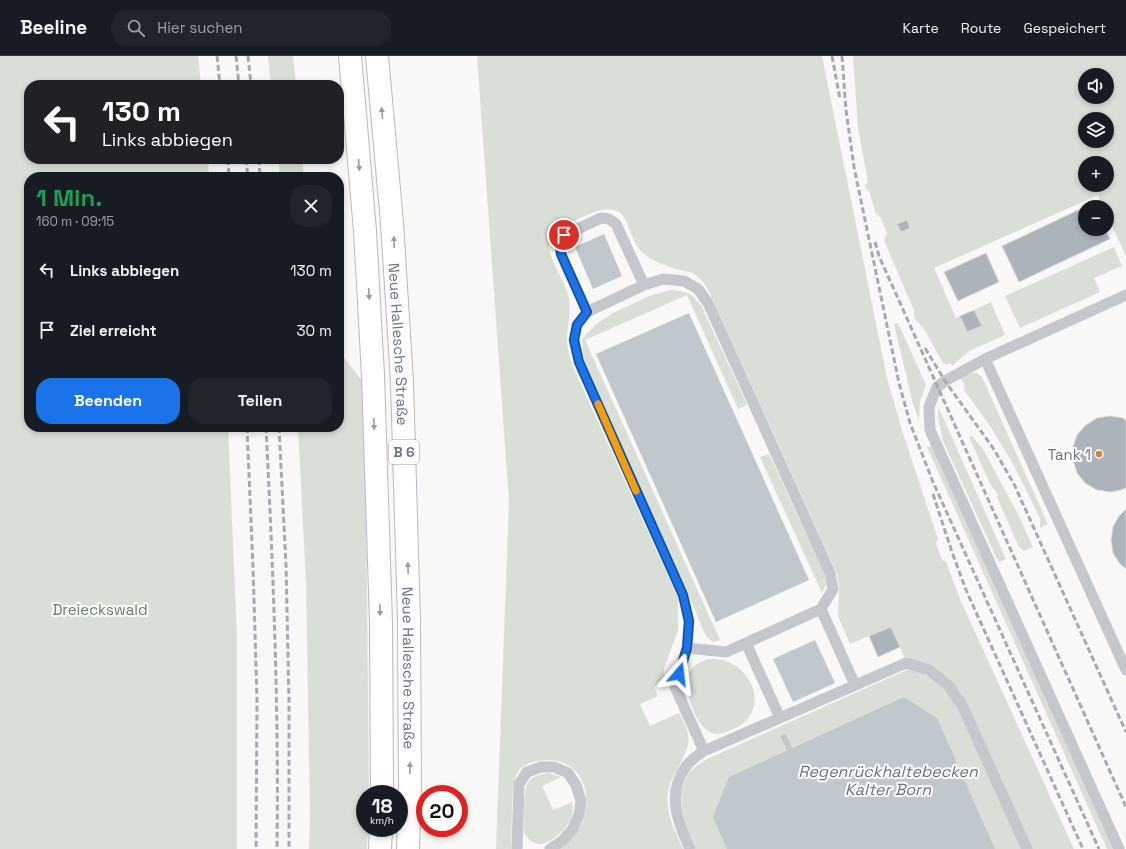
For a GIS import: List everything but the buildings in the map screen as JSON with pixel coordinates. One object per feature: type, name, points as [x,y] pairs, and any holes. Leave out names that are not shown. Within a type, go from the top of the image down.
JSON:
[{"type":"main road","name":"Neue Hallesche Straße","points":[[350,56],[365,231],[373,375],[381,622],[382,785]]},
{"type":"main road","name":"Neue Hallesche Straße","points":[[377,56],[392,223],[402,382],[410,628],[410,785],[408,849]]},
{"type":"main road","points":[[380,849],[381,837]]},
{"type":"lane","points":[[587,312],[561,254],[560,243],[564,235],[602,218],[609,219],[616,224],[644,285]]},
{"type":"lane","points":[[687,648],[726,652],[821,609],[833,589],[830,573],[708,303],[698,289],[684,281],[663,279],[644,285],[587,312],[577,325],[574,340],[579,362],[683,595],[689,621],[687,648],[675,687],[704,751]]},
{"type":"lane","points":[[1119,849],[930,430],[929,407],[937,387],[945,381],[985,359],[1126,295]]},
{"type":"lane","points":[[985,359],[1126,670]]},
{"type":"lane","points":[[821,609],[855,686]]},
{"type":"lane","points":[[746,643],[780,718]]},
{"type":"lane","points":[[690,849],[681,829],[675,806],[677,784],[687,764],[704,751],[906,663],[929,670],[948,686],[962,705],[1027,849]]},
{"type":"lane","points":[[517,849],[519,784],[527,772],[541,767],[554,767],[568,773],[576,785],[581,801],[579,815],[572,830],[562,841],[550,849]]},
{"type":"green space","name":"Dreieckswald","points":[[0,56],[198,56],[200,80],[24,80],[24,164],[208,164],[209,172],[24,172],[24,432],[228,432],[237,638],[237,849],[0,849]]},
{"type":"green space","points":[[268,56],[293,56],[295,80],[270,80]]},
{"type":"green space","points":[[477,56],[822,56],[887,378],[901,427],[938,539],[936,543],[942,560],[946,562],[960,599],[1074,849],[1032,849],[966,702],[905,659],[891,627],[850,644],[838,616],[839,586],[837,574],[708,290],[703,282],[695,275],[660,263],[645,255],[637,246],[622,215],[615,210],[606,209],[591,213],[560,228],[552,235],[549,245],[552,259],[569,297],[570,309],[567,344],[574,369],[678,598],[678,630],[664,669],[665,682],[654,687],[658,696],[640,704],[650,726],[679,713],[688,733],[689,740],[687,748],[670,785],[667,800],[671,822],[683,849],[560,849],[574,835],[584,818],[586,794],[583,783],[578,774],[571,767],[561,762],[550,760],[530,763],[524,766],[517,773],[513,791],[511,849],[496,849],[509,501]]},
{"type":"green space","points":[[853,56],[1126,56],[1126,257],[1114,230],[1114,200],[1100,200],[1098,195],[1087,200],[1078,200],[1078,204],[934,268],[956,318],[991,302],[1005,335],[969,351],[952,366],[950,363],[947,365],[943,363],[925,331],[914,316],[914,310],[884,240],[887,233],[881,218],[876,214],[869,191],[866,189],[865,185],[868,182],[858,128]]},
{"type":"green space","points":[[279,164],[303,164],[303,172],[279,172]]},
{"type":"green space","points":[[1114,247],[1122,266],[1094,278],[1100,292],[1020,328],[1005,296]]},
{"type":"green space","points":[[671,290],[689,294],[702,307],[747,405],[738,409],[687,295],[585,340],[720,640],[713,642],[707,637],[703,630],[688,593],[586,367],[583,353],[582,339],[595,325],[613,313],[649,296]]},
{"type":"green space","points":[[898,323],[926,385],[920,402],[919,421],[913,404],[894,324]]},
{"type":"green space","points":[[344,357],[363,382],[366,498],[369,785],[356,785],[356,837],[368,837],[367,849],[309,849],[310,811],[306,583],[298,432],[344,432]]},
{"type":"green space","points":[[970,373],[977,373],[982,377],[1048,524],[1040,528],[1040,518],[1013,464],[990,426],[964,390],[964,384],[960,378]]},
{"type":"green space","points":[[938,406],[1006,559],[999,562],[943,441],[938,417]]},
{"type":"green space","points":[[972,436],[983,449],[1019,516],[1033,547],[1024,551],[1018,545],[997,497],[998,495],[991,486],[969,437]]},
{"type":"green space","points":[[931,446],[1113,849],[1107,849],[927,447]]},
{"type":"green space","points":[[769,454],[824,573],[826,585],[822,593],[760,457]]},
{"type":"green space","points":[[709,659],[723,660],[735,665],[745,674],[754,690],[754,707],[743,724],[720,734],[708,731],[702,725],[691,705],[689,694],[689,674],[693,667],[698,663]]},
{"type":"green space","name":"Regenrückhaltebecken Kalter Born","points":[[909,669],[930,677],[945,690],[955,702],[1023,849],[696,849],[683,815],[681,797],[685,780],[694,768],[707,759]]},
{"type":"green space","points":[[549,773],[561,777],[542,786],[553,810],[572,802],[573,811],[569,822],[560,833],[550,841],[537,844],[524,834],[525,791],[531,779],[539,775]]},
{"type":"water","points":[[604,234],[622,276],[593,289],[575,247]]},
{"type":"water","points":[[689,313],[809,580],[716,622],[596,354]]},
{"type":"water","points":[[815,640],[835,683],[793,702],[773,659]]},
{"type":"water","name":"Regenrückhaltebecken Kalter Born","points":[[904,697],[937,718],[995,849],[727,849],[713,817],[729,777]]},
{"type":"waterway","points":[[784,737],[793,756]]},
{"type":"railway","points":[[217,56],[219,80]]},
{"type":"railway","points":[[236,56],[238,80]]},
{"type":"railway","points":[[248,56],[250,80]]},
{"type":"railway","points":[[832,56],[840,99]]},
{"type":"railway","points":[[842,56],[846,110],[854,167],[899,383],[910,423],[933,482],[1099,849]]},
{"type":"railway","points":[[228,164],[229,172]]},
{"type":"railway","points":[[247,164],[247,172]]},
{"type":"railway","points":[[259,164],[260,172]]},
{"type":"railway","points":[[875,242],[879,256],[1126,807]]},
{"type":"railway","points":[[925,348],[945,381],[993,448],[1014,484],[1126,732]]},
{"type":"railway","points":[[247,432],[257,701],[256,849]]},
{"type":"railway","points":[[266,432],[275,638],[277,849]]},
{"type":"railway","points":[[279,432],[286,565],[289,701],[289,849]]},
{"type":"railway","points":[[933,494],[966,590],[1083,849]]},
{"type":"slow traffic","points":[[598,404],[636,491]]},
{"type":"place","name":"Tank 1","points":[[1099,454]]},
{"type":"route","points":[[564,235],[560,243],[561,254],[587,312],[577,325],[574,340],[579,362],[683,595],[689,621],[687,648],[679,674]]}]
